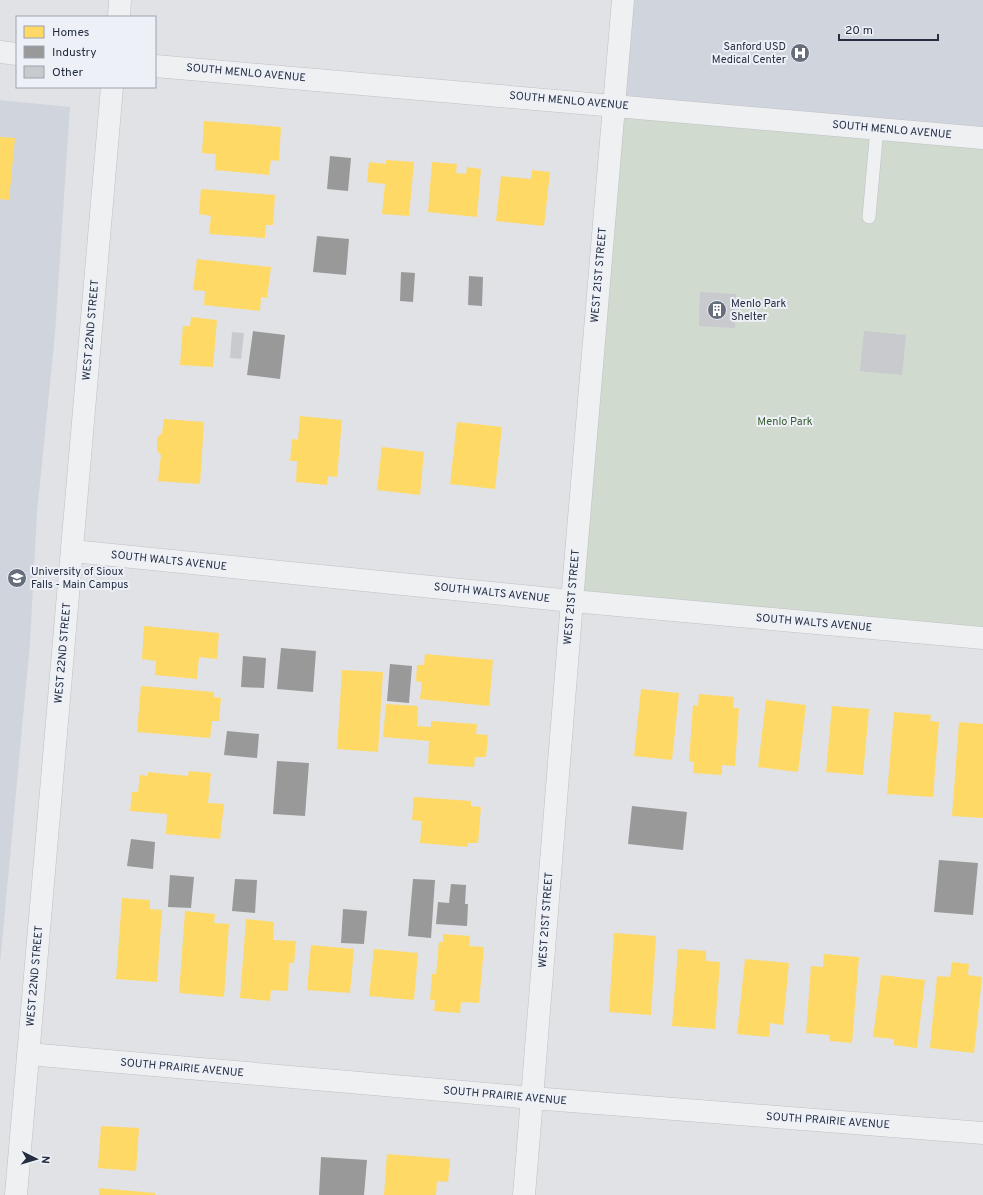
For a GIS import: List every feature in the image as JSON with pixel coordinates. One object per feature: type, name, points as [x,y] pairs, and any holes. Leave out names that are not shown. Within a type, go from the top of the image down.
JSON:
[{"type":"street","points":[[119,16],[120,0]]},
{"type":"street","name":"WEST 21ST STREET","points":[[524,1195],[613,105],[623,0]]},
{"type":"street","points":[[0,52],[16,54]]},
{"type":"street","name":"SOUTH MENLO AVENUE","points":[[156,66],[983,138]]},
{"type":"street","name":"WEST 22ND STREET","points":[[16,1195],[112,88]]},
{"type":"street","name":"SOUTH WALTS AVENUE","points":[[72,551],[572,601],[983,638]]},
{"type":"street","name":"SOUTH PRAIRIE AVENUE","points":[[28,1054],[532,1098],[983,1133]]},
{"type":"lane","points":[[869,217],[877,128]]},
{"type":"shaded area","name":"Sanford USD Medical Center","points":[[623,0],[983,0],[983,138],[613,105]]},
{"type":"shaded area","name":"University of Sioux Falls - Main Campus","points":[[0,100],[70,107],[55,334],[37,513],[30,643],[0,964]]},
{"type":"green space","name":"Menlo Park","points":[[613,105],[983,138],[983,638],[572,601]]},
{"type":"building: Homes","points":[[204,121],[281,127],[279,161],[271,160],[269,175],[215,170],[216,154],[202,153]]},
{"type":"building: Homes","points":[[0,137],[15,138],[9,200],[0,199]]},
{"type":"building: Homes","points":[[386,160],[414,162],[409,216],[382,214],[385,184],[367,182],[369,162],[386,164]]},
{"type":"building: Homes","points":[[432,162],[457,164],[456,173],[466,174],[467,167],[481,169],[477,217],[428,212]]},
{"type":"building: Homes","points":[[532,170],[550,172],[544,226],[496,221],[501,176],[531,179]]},
{"type":"building: Homes","points":[[201,189],[275,195],[273,225],[266,225],[265,238],[209,234],[211,216],[199,214]]},
{"type":"building: Homes","points":[[197,259],[271,267],[267,298],[261,297],[260,311],[204,305],[205,291],[193,290]]},
{"type":"building: Homes","points":[[191,317],[217,320],[213,367],[180,365],[183,326],[190,326]]},
{"type":"building: Homes","points":[[300,416],[342,420],[337,477],[328,476],[327,485],[296,482],[297,461],[290,461],[292,439],[298,440]]},
{"type":"building: Homes","points":[[164,419],[204,422],[200,484],[158,481],[161,455],[157,451],[157,438],[162,433]]},
{"type":"building: Homes","points":[[457,422],[502,427],[495,489],[450,484]]},
{"type":"building: Homes","points":[[382,447],[424,452],[420,495],[377,490]]},
{"type":"building: Homes","points":[[144,626],[219,633],[217,659],[199,657],[197,679],[155,675],[156,661],[142,659]]},
{"type":"building: Homes","points":[[425,654],[493,660],[489,706],[420,699],[422,682],[416,681],[417,665],[424,665]]},
{"type":"building: Homes","points":[[342,670],[383,672],[378,752],[337,749]]},
{"type":"building: Homes","points":[[141,686],[214,692],[214,697],[221,698],[219,721],[212,721],[210,738],[137,732]]},
{"type":"building: Homes","points":[[641,689],[679,693],[672,760],[634,756]]},
{"type":"building: Homes","points":[[699,694],[734,697],[733,708],[739,708],[735,766],[722,765],[722,775],[693,773],[694,762],[689,761],[693,705],[698,706]]},
{"type":"building: Homes","points":[[766,700],[806,705],[798,772],[758,767]]},
{"type":"building: Homes","points":[[386,704],[418,706],[417,726],[431,727],[431,721],[477,724],[476,734],[488,735],[486,757],[475,757],[474,767],[428,764],[429,741],[383,737]]},
{"type":"building: Homes","points":[[832,706],[869,709],[863,775],[826,772]]},
{"type":"building: Homes","points":[[894,712],[931,715],[930,721],[939,722],[933,797],[887,794]]},
{"type":"building: Homes","points":[[959,722],[983,724],[983,818],[952,816]]},
{"type":"building: Homes","points":[[189,771],[211,773],[208,803],[224,804],[220,839],[166,834],[167,814],[130,811],[132,792],[138,792],[140,775],[148,776],[148,772],[188,776]]},
{"type":"building: Homes","points":[[414,797],[471,801],[471,806],[481,807],[478,843],[468,843],[468,847],[420,843],[422,821],[412,820]]},
{"type":"building: Homes","points":[[122,898],[150,900],[150,909],[162,910],[157,982],[116,979]]},
{"type":"building: Homes","points":[[185,911],[215,914],[214,923],[229,924],[224,997],[179,993]]},
{"type":"building: Homes","points":[[246,919],[274,922],[273,940],[296,941],[294,963],[289,963],[288,991],[271,990],[270,1001],[240,998]]},
{"type":"building: Homes","points":[[614,933],[656,936],[651,1015],[609,1012]]},
{"type":"building: Homes","points":[[443,934],[470,936],[469,946],[484,947],[479,1003],[461,1002],[460,1013],[434,1011],[435,1000],[430,1000],[432,974],[436,974],[439,942],[443,942]]},
{"type":"building: Homes","points":[[311,945],[354,949],[350,993],[307,990]]},
{"type":"building: Homes","points":[[374,949],[418,953],[414,1000],[369,996]]},
{"type":"building: Homes","points":[[678,949],[706,951],[706,961],[720,962],[715,1029],[672,1026]]},
{"type":"building: Homes","points":[[824,954],[859,957],[852,1043],[830,1041],[829,1035],[806,1033],[811,966],[823,967]]},
{"type":"building: Homes","points":[[745,959],[789,963],[783,1025],[770,1023],[769,1037],[737,1034]]},
{"type":"building: Homes","points":[[952,962],[969,964],[968,975],[982,977],[974,1053],[930,1048],[937,976],[950,977]]},
{"type":"building: Homes","points":[[881,975],[925,980],[917,1048],[894,1045],[894,1039],[873,1037]]},
{"type":"building: Homes","points":[[101,1126],[139,1128],[136,1171],[98,1168]]},
{"type":"building: Homes","points":[[387,1154],[450,1159],[448,1182],[437,1181],[436,1195],[384,1195]]},
{"type":"building: Homes","points":[[99,1188],[155,1193],[155,1195],[99,1195]]},
{"type":"building: Industry","points":[[330,156],[351,158],[348,191],[327,189]]},
{"type":"building: Industry","points":[[317,236],[349,239],[346,275],[313,272]]},
{"type":"building: Industry","points":[[401,272],[415,273],[413,302],[400,301]]},
{"type":"building: Industry","points":[[469,276],[483,277],[482,306],[468,305]]},
{"type":"building: Industry","points":[[253,331],[285,335],[280,379],[247,375]]},
{"type":"building: Industry","points":[[281,648],[316,651],[313,692],[277,689]]},
{"type":"building: Industry","points":[[243,656],[266,658],[264,688],[241,687]]},
{"type":"building: Industry","points":[[390,664],[412,666],[409,703],[387,701]]},
{"type":"building: Industry","points":[[227,731],[259,734],[257,758],[224,755]]},
{"type":"building: Industry","points":[[277,761],[309,763],[305,816],[273,814]]},
{"type":"building: Industry","points":[[632,806],[687,812],[683,850],[628,844]]},
{"type":"building: Industry","points":[[131,839],[155,842],[153,869],[127,866]]},
{"type":"building: Industry","points":[[939,860],[978,863],[973,915],[934,912]]},
{"type":"building: Industry","points":[[170,875],[194,877],[191,908],[168,907]]},
{"type":"building: Industry","points":[[235,879],[257,880],[255,913],[232,911]]},
{"type":"building: Industry","points":[[413,879],[435,880],[431,938],[408,936]]},
{"type":"building: Industry","points":[[451,884],[466,885],[465,904],[468,904],[467,926],[436,924],[438,902],[449,903]]},
{"type":"building: Industry","points":[[343,909],[367,911],[364,944],[341,943]]},
{"type":"building: Industry","points":[[321,1157],[367,1160],[364,1195],[319,1195]]},
{"type":"building: Other","name":"Menlo Park Shelter","points":[[700,292],[736,294],[735,328],[699,326]]},
{"type":"building: Other","points":[[864,331],[906,335],[902,375],[860,371]]},
{"type":"building: Other","points":[[232,332],[244,333],[241,359],[230,358]]},
{"type":"place","name":"Sanford USD Medical Center","points":[[800,53]]},
{"type":"place","name":"Menlo Park Shelter","points":[[717,310]]},
{"type":"place","name":"University of Sioux Falls - Main Campus","points":[[17,578]]}]
